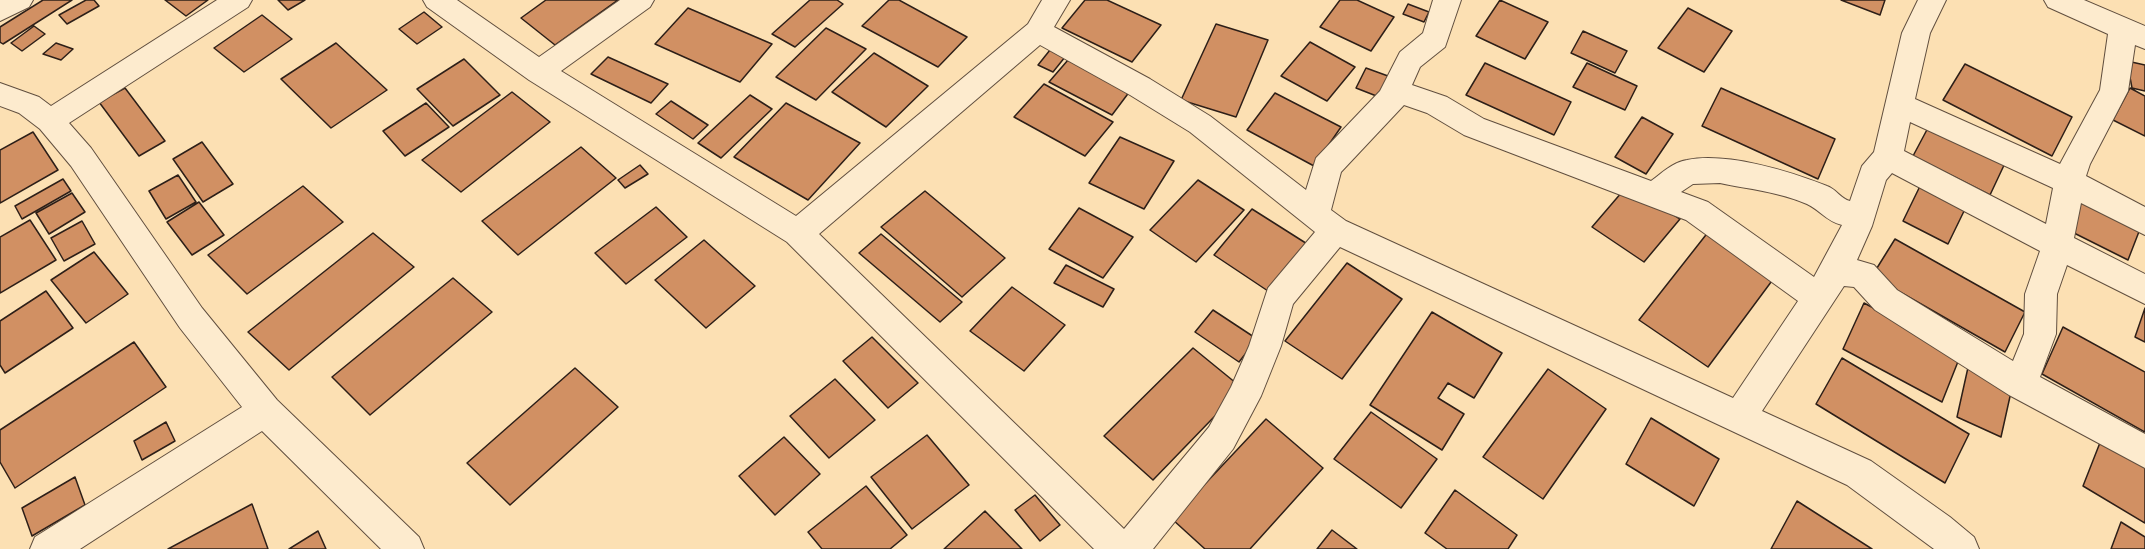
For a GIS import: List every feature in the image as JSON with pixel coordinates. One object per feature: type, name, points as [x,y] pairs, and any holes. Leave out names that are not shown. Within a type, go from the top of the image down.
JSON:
[{"type":"street","points":[[0,11],[19,0]]},
{"type":"street","points":[[50,121],[238,0]]},
{"type":"street","points":[[437,0],[539,72],[798,233],[1119,549]]},
{"type":"street","points":[[539,72],[639,0]]},
{"type":"street","points":[[798,233],[1038,31],[1056,0]]},
{"type":"street","points":[[1130,549],[1221,438],[1244,396],[1265,346],[1279,298],[1325,222],[1327,167],[1390,99],[1410,60],[1435,39],[1447,0]]},
{"type":"street","points":[[1739,417],[1836,271],[1881,166],[1916,33],[1932,0]]},
{"type":"street","points":[[2021,384],[2040,334],[2042,294],[2058,244],[2069,182],[2075,163],[2114,91],[2134,34],[2058,0]]},
{"type":"street","points":[[1038,31],[1140,87],[1200,124],[1325,222],[1859,473],[1961,549]]},
{"type":"street","points":[[1390,99],[1403,93],[1437,105],[1474,127],[1697,211],[1818,297]]},
{"type":"street","points":[[0,94],[29,105],[50,121],[81,156],[191,318],[265,411],[406,549]]},
{"type":"street","points":[[1898,104],[2069,182],[2145,222]]},
{"type":"street","points":[[1820,196],[1881,166],[2058,244],[2145,290]]},
{"type":"street","points":[[1655,194],[1687,172],[1720,171],[1790,185],[1820,196],[1837,211],[1860,216]]},
{"type":"street","points":[[1836,271],[1863,274],[1886,300],[2021,384],[2145,452]]},
{"type":"street","points":[[48,549],[265,411]]},
{"type":"building","points":[[43,0],[72,0],[3,44],[0,42],[0,27]]},
{"type":"building","points":[[86,0],[94,0],[99,6],[67,24],[59,15]]},
{"type":"building","points":[[165,0],[208,0],[186,16]]},
{"type":"building","points":[[278,0],[305,0],[288,10]]},
{"type":"building","points":[[546,0],[618,0],[555,45],[521,18]]},
{"type":"building","points":[[810,0],[837,0],[843,4],[795,47],[772,34]]},
{"type":"building","points":[[889,0],[899,0],[967,37],[938,67],[862,26]]},
{"type":"building","points":[[1085,0],[1107,0],[1161,25],[1132,62],[1062,28]]},
{"type":"building","points":[[1340,0],[1357,0],[1394,17],[1371,51],[1320,27]]},
{"type":"building","points":[[1500,0],[1548,22],[1525,59],[1476,36]]},
{"type":"building","points":[[1841,0],[1885,0],[1880,15]]},
{"type":"building","points":[[1408,4],[1429,12],[1424,22],[1403,14]]},
{"type":"building","points":[[688,8],[772,44],[740,82],[655,44]]},
{"type":"building","points":[[1688,8],[1732,31],[1704,72],[1658,48]]},
{"type":"building","points":[[424,12],[442,27],[417,44],[399,29]]},
{"type":"building","points":[[262,15],[292,39],[244,72],[214,48]]},
{"type":"building","points":[[1216,24],[1268,40],[1236,117],[1181,100]]},
{"type":"building","points":[[34,26],[45,34],[22,51],[11,43]]},
{"type":"building","points":[[826,28],[866,49],[816,100],[776,77]]},
{"type":"building","points":[[1583,31],[1627,51],[1615,73],[1571,53]]},
{"type":"building","points":[[1310,42],[1355,67],[1327,101],[1281,76]]},
{"type":"building","points":[[56,43],[73,49],[61,60],[43,54]]},
{"type":"building","points":[[336,43],[387,90],[331,128],[281,79]]},
{"type":"building","points":[[1054,45],[1069,52],[1053,72],[1038,65]]},
{"type":"building","points":[[874,53],[928,86],[886,127],[832,92]]},
{"type":"building","points":[[608,57],[668,84],[651,103],[591,74]]},
{"type":"building","points":[[464,59],[500,95],[453,126],[417,89]]},
{"type":"building","points":[[1068,60],[1130,91],[1112,115],[1049,82]]},
{"type":"building","points":[[2127,61],[2145,65],[2145,91],[2132,88]]},
{"type":"building","points":[[1485,63],[1571,102],[1554,135],[1466,95]]},
{"type":"building","points":[[1587,63],[1637,86],[1625,110],[1573,87]]},
{"type":"building","points":[[1965,64],[2072,117],[2052,156],[1943,100]]},
{"type":"building","points":[[1366,68],[1388,76],[1379,97],[1356,88]]},
{"type":"building","points":[[1044,84],[1113,122],[1085,156],[1014,117]]},
{"type":"building","points":[[125,88],[165,141],[139,156],[99,102]]},
{"type":"building","points":[[1721,88],[1835,139],[1818,179],[1702,126]]},
{"type":"building","points":[[2130,88],[2145,96],[2145,136],[2113,120]]},
{"type":"building","points":[[512,92],[550,122],[461,192],[422,160]]},
{"type":"building","points":[[1275,93],[1341,127],[1314,166],[1247,130]]},
{"type":"building","points":[[750,95],[772,109],[721,158],[698,143]]},
{"type":"building","points":[[671,101],[708,125],[693,139],[656,114]]},
{"type":"building","points":[[426,103],[449,127],[405,156],[383,131]]},
{"type":"building","points":[[786,103],[860,143],[808,200],[734,157]]},
{"type":"building","points":[[1642,117],[1673,134],[1646,174],[1615,157]]},
{"type":"building","points":[[1930,124],[2006,161],[1990,195],[1913,156]]},
{"type":"building","points":[[33,132],[58,170],[0,203],[0,150]]},
{"type":"building","points":[[1120,137],[1174,161],[1144,209],[1089,183]]},
{"type":"building","points":[[202,142],[233,184],[203,202],[173,159]]},
{"type":"building","points":[[581,147],[616,178],[518,255],[482,221]]},
{"type":"building","points":[[640,165],[648,174],[625,188],[618,180]]},
{"type":"building","points":[[178,175],[196,202],[166,219],[149,191]]},
{"type":"building","points":[[63,179],[71,191],[22,219],[15,206]]},
{"type":"building","points":[[1198,180],[1244,210],[1196,262],[1150,230]]},
{"type":"building","points":[[1922,182],[1967,205],[1948,244],[1903,221]]},
{"type":"building","points":[[1628,185],[1680,219],[1644,262],[1592,227]]},
{"type":"building","points":[[303,186],[343,222],[247,294],[208,255]]},
{"type":"building","points":[[925,191],[1005,258],[962,297],[881,227]]},
{"type":"building","points":[[72,193],[85,212],[49,234],[36,213]]},
{"type":"building","points":[[2080,200],[2140,229],[2128,260],[2068,230]]},
{"type":"building","points":[[199,202],[224,235],[192,255],[167,222]]},
{"type":"building","points":[[656,207],[687,237],[626,284],[595,253]]},
{"type":"building","points":[[1079,208],[1133,237],[1103,278],[1049,249]]},
{"type":"building","points":[[1252,209],[1312,247],[1274,295],[1214,255]]},
{"type":"building","points":[[30,220],[56,260],[0,293],[0,237]]},
{"type":"building","points":[[82,221],[95,244],[64,261],[51,238]]},
{"type":"building","points":[[1709,231],[1777,274],[1708,367],[1639,320]]},
{"type":"building","points":[[373,233],[414,267],[289,370],[248,332]]},
{"type":"building","points":[[881,234],[962,302],[940,322],[859,253]]},
{"type":"building","points":[[1895,239],[2025,312],[2005,352],[1872,276]]},
{"type":"building","points":[[704,240],[755,286],[706,328],[655,280]]},
{"type":"building","points":[[94,252],[128,294],[86,323],[51,280]]},
{"type":"building","points":[[1347,263],[1402,299],[1342,379],[1285,341]]},
{"type":"building","points":[[1066,265],[1114,289],[1103,307],[1054,283]]},
{"type":"building","points":[[453,278],[492,312],[370,415],[332,377]]},
{"type":"building","points":[[1012,287],[1065,325],[1024,371],[970,331]]},
{"type":"building","points":[[46,291],[73,328],[5,373],[0,365],[0,321]]},
{"type":"building","points":[[1864,303],[1961,354],[1942,402],[1843,349]]},
{"type":"building","points":[[2145,308],[2145,342],[2135,337]]},
{"type":"building","points":[[1213,310],[1257,339],[1239,362],[1195,332]]},
{"type":"building","points":[[1432,312],[1502,353],[1474,398],[1448,383],[1438,398],[1464,414],[1442,450],[1370,405]]},
{"type":"building","points":[[2063,327],[2145,372],[2145,432],[2042,374]]},
{"type":"building","points":[[872,337],[918,383],[888,408],[843,361]]},
{"type":"building","points":[[134,342],[166,387],[15,488],[0,462],[0,430]]},
{"type":"building","points":[[1193,348],[1242,388],[1153,480],[1104,436]]},
{"type":"building","points":[[1842,358],[1969,434],[1945,483],[1816,404]]},
{"type":"building","points":[[1969,363],[2013,383],[2001,437],[1957,417]]},
{"type":"building","points":[[575,368],[618,407],[510,505],[467,463]]},
{"type":"building","points":[[1548,369],[1606,409],[1543,499],[1483,457]]},
{"type":"building","points":[[835,379],[875,420],[829,458],[790,416]]},
{"type":"building","points":[[1371,412],[1437,459],[1401,508],[1334,459]]},
{"type":"building","points":[[1651,418],[1719,459],[1694,506],[1626,464]]},
{"type":"building","points":[[1266,419],[1323,468],[1250,549],[1205,549],[1172,519]]},
{"type":"building","points":[[166,422],[175,441],[142,460],[134,441]]},
{"type":"building","points":[[927,435],[969,485],[912,529],[871,477]]},
{"type":"building","points":[[2103,435],[2145,459],[2145,523],[2083,486]]},
{"type":"building","points":[[784,437],[820,474],[775,515],[739,476]]},
{"type":"building","points":[[75,477],[85,505],[32,536],[22,508]]},
{"type":"building","points":[[866,486],[907,535],[890,549],[822,549],[808,532]]},
{"type":"building","points":[[1455,490],[1517,535],[1508,549],[1447,549],[1425,533]]},
{"type":"building","points":[[1035,495],[1060,525],[1040,541],[1015,510]]},
{"type":"building","points":[[1797,501],[1872,549],[1771,549]]},
{"type":"building","points":[[252,504],[268,549],[168,549]]},
{"type":"building","points":[[985,511],[1022,549],[944,549]]},
{"type":"building","points":[[2121,522],[2145,537],[2145,549],[2111,549]]},
{"type":"building","points":[[1332,530],[1357,549],[1317,549]]},
{"type":"building","points":[[318,531],[326,549],[289,549]]}]
